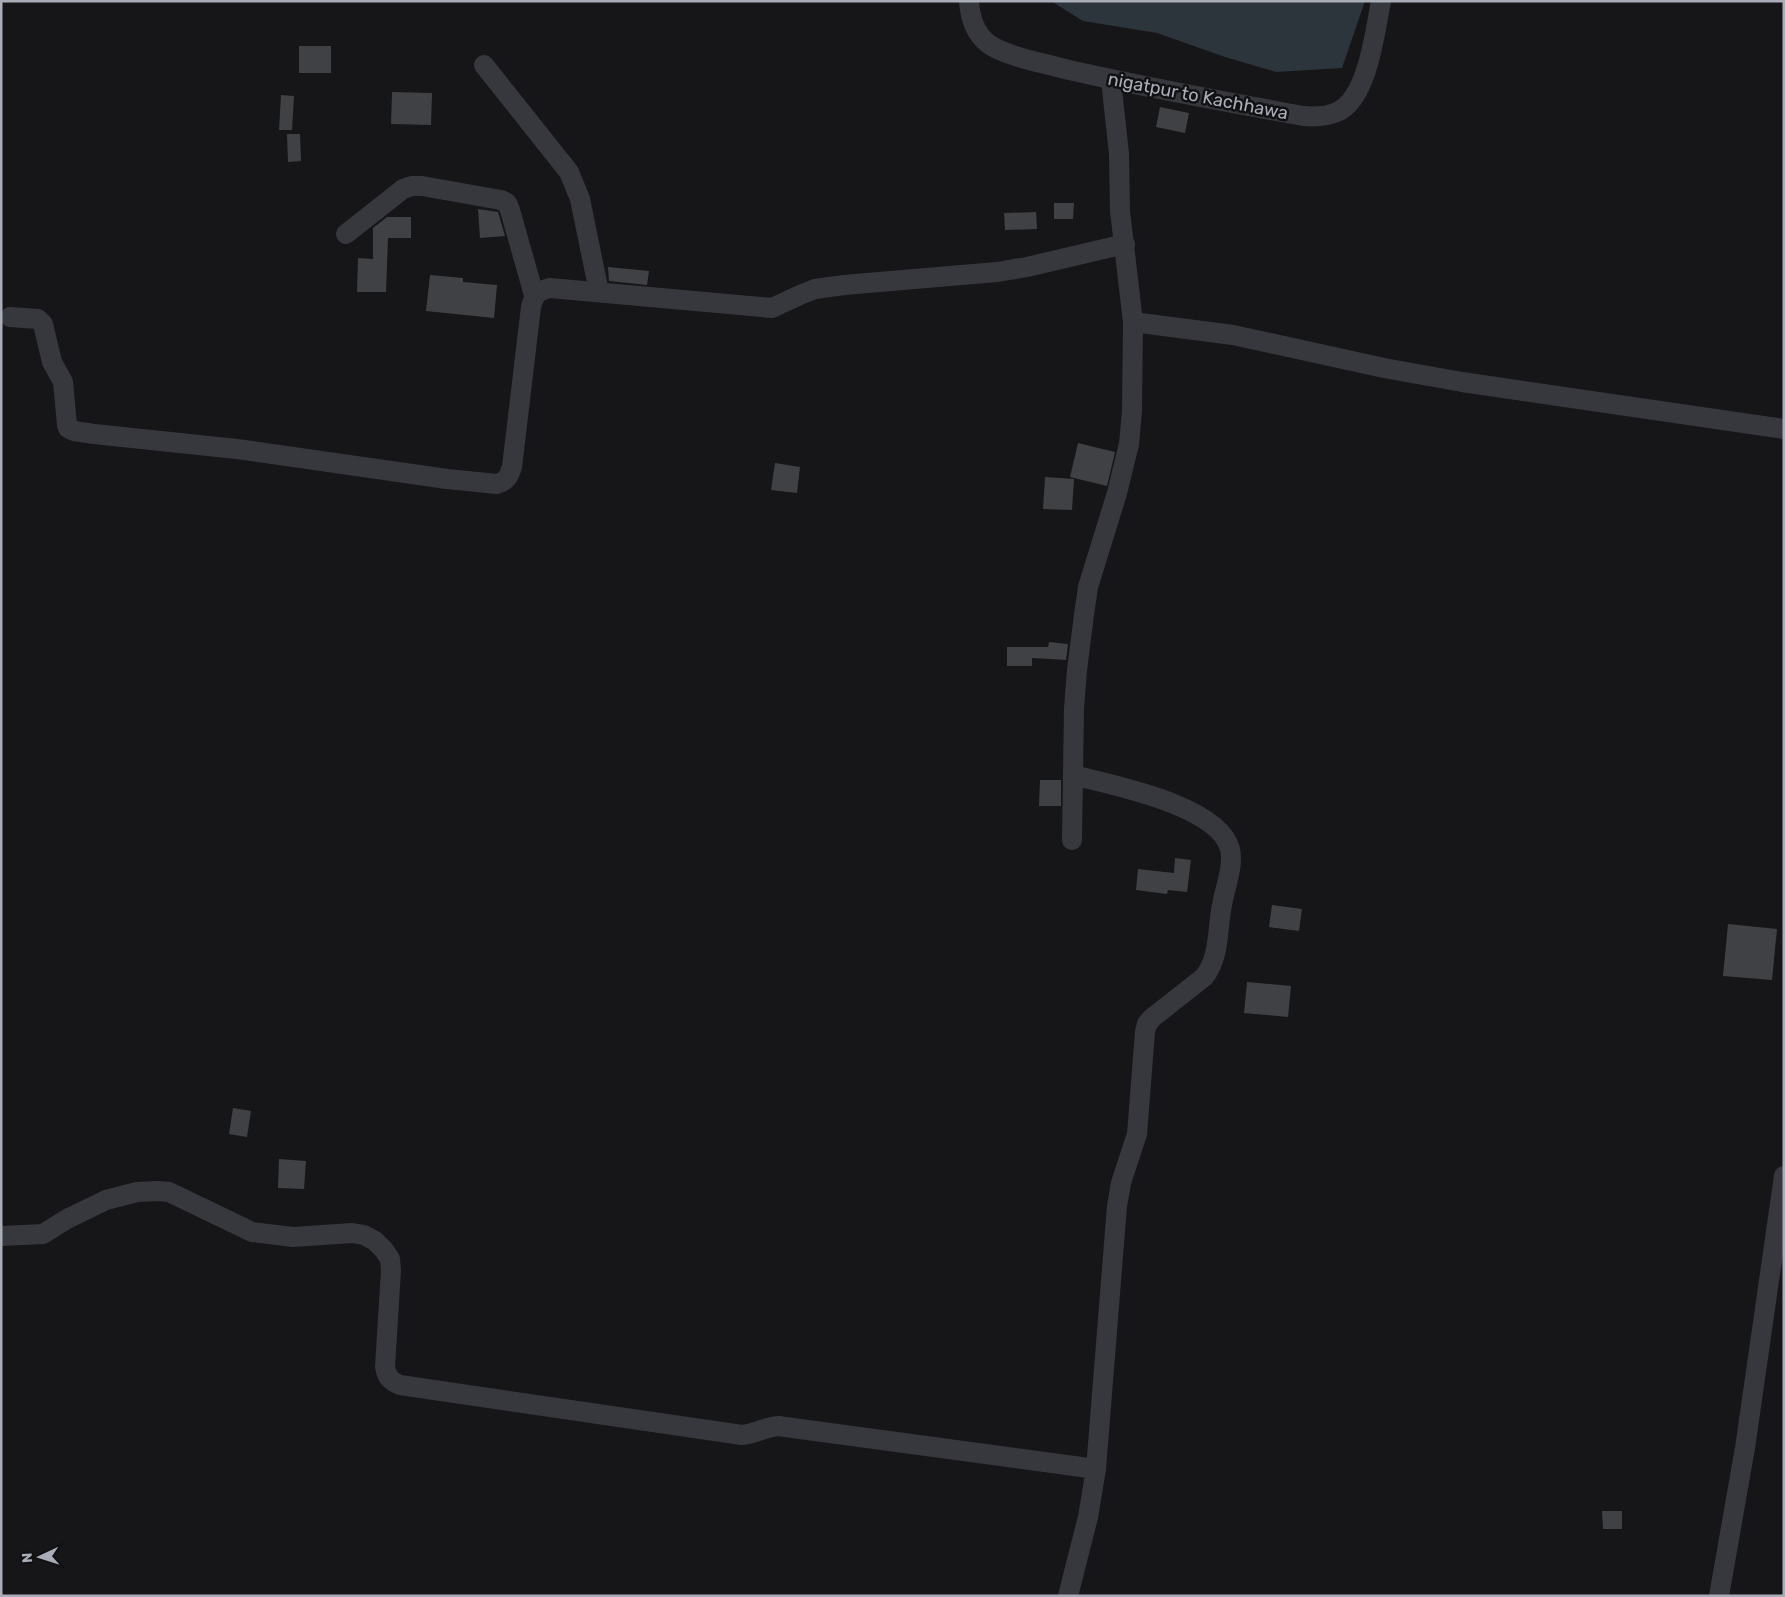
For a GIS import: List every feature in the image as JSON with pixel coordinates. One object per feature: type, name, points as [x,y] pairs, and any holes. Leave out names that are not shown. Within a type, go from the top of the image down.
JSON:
[{"type":"street","name":"nigatpur to Kachhawa","points":[[969,1],[974,27],[987,42],[1020,58],[1111,80],[1303,116],[1322,117],[1339,112],[1352,102],[1371,54],[1381,1]]},
{"type":"street","points":[[484,65],[569,172],[580,199],[599,292]]},
{"type":"street","points":[[1072,840],[1076,670],[1087,596],[1129,444],[1132,403],[1132,322],[1120,210],[1119,154],[1111,80]]},
{"type":"street","points":[[10,317],[38,319],[43,324],[52,362],[63,382],[67,425],[68,428],[74,431],[237,449],[447,479],[498,484],[503,482],[509,477],[512,466],[534,295],[507,203],[501,200],[422,186],[412,186],[403,189],[346,234]]},
{"type":"street","points":[[534,295],[541,290],[550,288],[772,308],[815,289],[997,272],[1125,244]]},
{"type":"street","points":[[1132,322],[1233,336],[1384,368],[1471,383],[1784,429]]},
{"type":"street","points":[[1068,1596],[1088,1517],[1096,1469],[1117,1206],[1121,1183],[1137,1134],[1145,1032],[1152,1018],[1204,977],[1210,970],[1214,961],[1231,858],[1229,846],[1222,836],[1208,822],[1190,810],[1156,797],[1073,775]]},
{"type":"street","points":[[1719,1596],[1748,1429],[1784,1176]]},
{"type":"street","points":[[1,1236],[44,1234],[67,1219],[106,1200],[137,1192],[169,1192],[252,1232],[293,1237],[352,1233],[364,1235],[375,1241],[390,1259],[391,1270],[385,1367],[392,1382],[400,1385],[742,1435],[778,1426],[1096,1469]]},
{"type":"shaded area","points":[[1051,1],[1365,1],[1342,68],[1276,72],[1225,57],[1157,33],[1083,21]]},
{"type":"building","points":[[299,46],[331,46],[331,73],[299,73]]},
{"type":"building","points":[[392,92],[432,93],[431,125],[391,124]]},
{"type":"building","points":[[281,95],[294,96],[292,130],[279,130]]},
{"type":"building","points":[[1160,107],[1189,113],[1185,133],[1156,127]]},
{"type":"building","points":[[287,134],[300,134],[301,161],[288,162]]},
{"type":"building","points":[[1054,203],[1074,203],[1073,219],[1054,219]]},
{"type":"building","points":[[478,209],[498,212],[505,236],[480,238]]},
{"type":"building","points":[[1036,212],[1037,229],[1005,230],[1004,213]]},
{"type":"building","points":[[387,217],[411,217],[411,238],[388,238],[386,292],[357,292],[358,258],[373,259],[373,228]]},
{"type":"building","points":[[608,267],[649,271],[647,285],[609,281]]},
{"type":"building","points":[[430,275],[463,278],[463,282],[497,285],[494,318],[426,311]]},
{"type":"building","points":[[1078,443],[1115,452],[1107,486],[1070,477]]},
{"type":"building","points":[[775,463],[800,467],[797,493],[771,490]]},
{"type":"building","points":[[1045,477],[1074,479],[1072,510],[1043,509]]},
{"type":"building","points":[[1049,642],[1068,644],[1066,660],[1032,658],[1032,666],[1007,666],[1007,647],[1048,647]]},
{"type":"building","points":[[1040,780],[1061,780],[1061,806],[1039,806]]},
{"type":"building","points":[[1175,858],[1191,860],[1187,892],[1168,890],[1167,894],[1136,890],[1138,869],[1174,873]]},
{"type":"building","points":[[1272,905],[1302,909],[1299,931],[1269,927]]},
{"type":"building","points":[[1728,924],[1777,929],[1772,980],[1723,976]]},
{"type":"building","points":[[1247,982],[1291,986],[1288,1017],[1244,1013]]},
{"type":"building","points":[[233,1108],[251,1111],[247,1137],[229,1134]]},
{"type":"building","points":[[279,1159],[306,1161],[304,1189],[278,1188]]},
{"type":"building","points":[[1602,1511],[1622,1511],[1622,1529],[1603,1529]]}]
